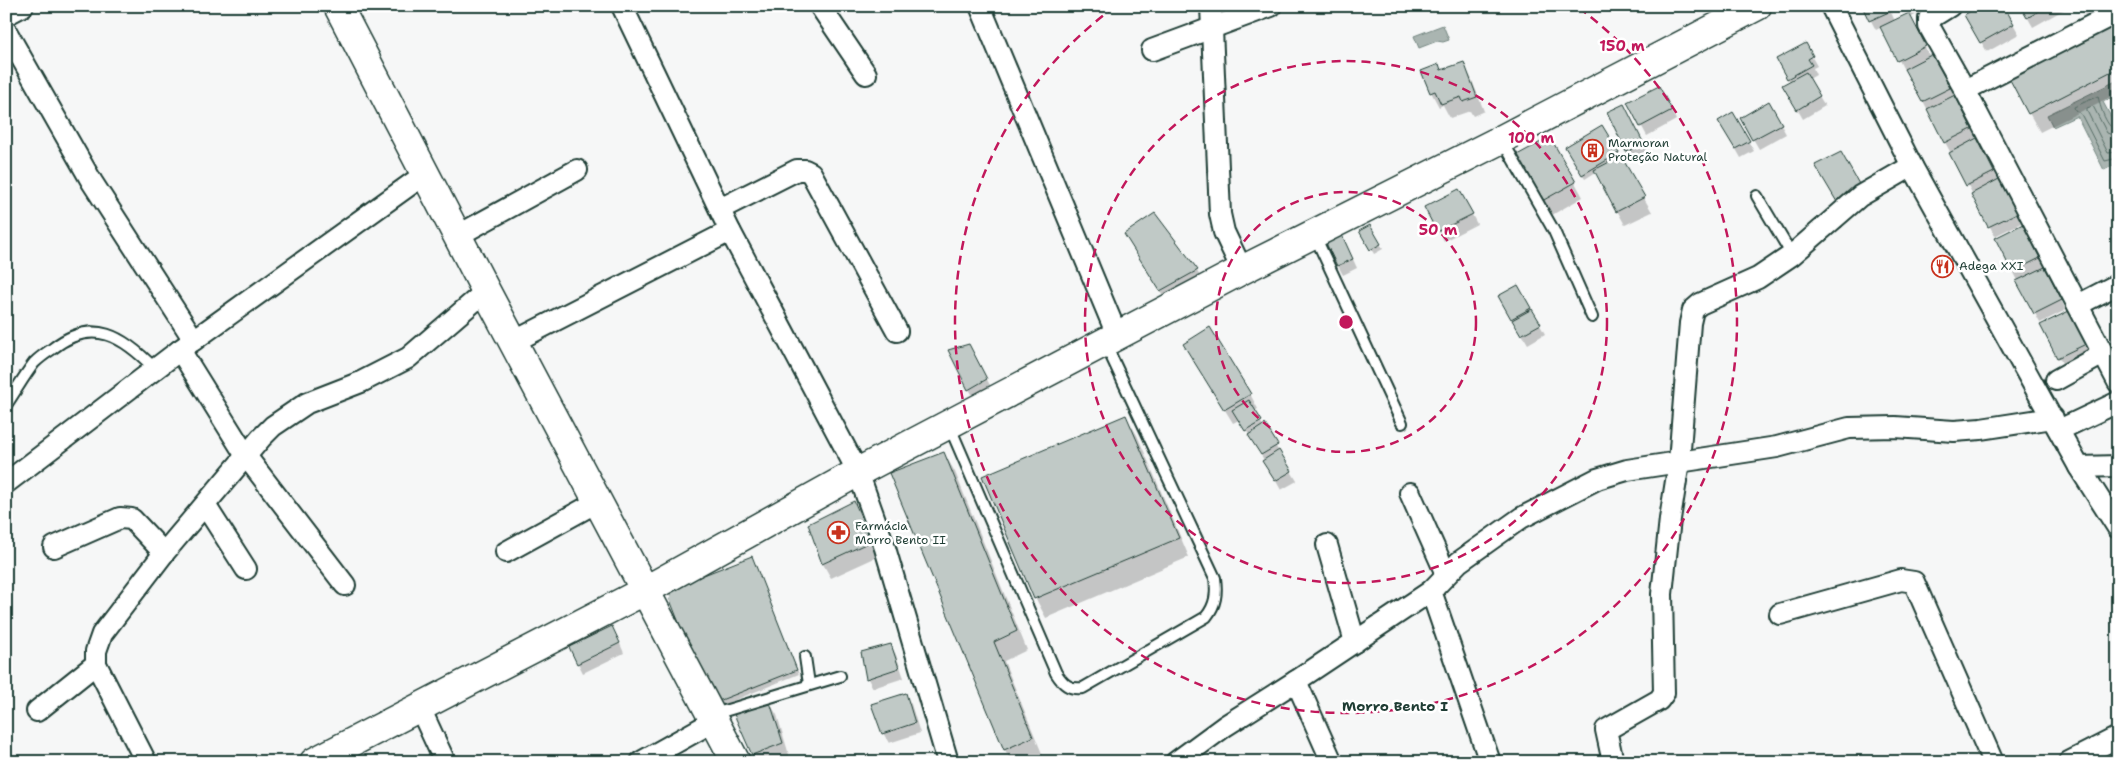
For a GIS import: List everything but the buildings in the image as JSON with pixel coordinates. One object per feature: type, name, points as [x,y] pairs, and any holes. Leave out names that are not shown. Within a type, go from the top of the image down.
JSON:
[{"type":"street","points":[[6,14],[23,6]]},
{"type":"street","points":[[338,6],[486,292],[736,762]]},
{"type":"street","points":[[622,6],[730,231],[858,472],[884,548],[948,762]]},
{"type":"street","points":[[820,6],[866,74]]},
{"type":"street","points":[[980,6],[1111,338]]},
{"type":"street","points":[[1211,6],[1220,214],[1224,232],[1242,270]]},
{"type":"street","points":[[1152,50],[1271,6]]},
{"type":"street","points":[[314,762],[644,591],[858,472],[1111,338],[1313,233],[1502,139],[1757,6]]},
{"type":"street","points":[[1831,6],[1912,166],[2079,467],[2118,528]]},
{"type":"street","points":[[1950,6],[1932,15],[1928,23],[2118,382]]},
{"type":"street","points":[[1965,90],[2118,12]]},
{"type":"street","points":[[6,31],[187,345],[246,456],[344,585]]},
{"type":"street","points":[[1613,762],[1606,730],[1659,700],[1664,693],[1662,594],[1670,519],[1679,462],[1690,323],[1693,310],[1700,304],[1758,278],[1792,255],[1860,196],[1912,166]]},
{"type":"street","points":[[457,236],[577,170]]},
{"type":"street","points":[[720,209],[797,170],[805,170],[811,173],[897,331]]},
{"type":"street","points":[[6,484],[187,345],[425,174]]},
{"type":"street","points":[[513,342],[730,231]]},
{"type":"street","points":[[2078,305],[2118,284]]},
{"type":"street","points":[[146,762],[96,664],[96,651],[102,634],[164,554],[273,426],[307,403],[361,382],[408,358],[486,292]]},
{"type":"street","points":[[2056,380],[2103,354]]},
{"type":"street","points":[[1176,762],[1225,726],[1431,591],[1446,574],[1480,546],[1521,518],[1597,479],[1627,470],[1777,447],[1849,428],[1954,431],[2056,424],[2118,402]]},
{"type":"street","points":[[2079,467],[2118,466]]},
{"type":"street","points":[[1410,494],[1446,574]]},
{"type":"street","points":[[506,552],[597,502]]},
{"type":"street","points":[[205,505],[246,569]]},
{"type":"street","points":[[54,546],[120,518],[132,519],[164,554]]},
{"type":"street","points":[[1327,545],[1355,642]]},
{"type":"street","points":[[1780,614],[1901,580],[1914,582],[1993,762]]},
{"type":"street","points":[[1431,591],[1490,762]]},
{"type":"street","points":[[37,711],[96,664]]},
{"type":"street","points":[[1296,681],[1332,762]]},
{"type":"street","points":[[420,708],[445,762]]},
{"type":"street","points":[[640,762],[712,718]]},
{"type":"street","points":[[2069,762],[2118,737]]},
{"type":"lane","points":[[1502,139],[1554,231],[1592,317]]},
{"type":"lane","points":[[1757,196],[1792,255]]},
{"type":"lane","points":[[1313,233],[1402,423]]},
{"type":"lane","points":[[6,405],[35,363],[59,343],[76,334],[90,331],[109,334],[135,348],[155,369]]},
{"type":"lane","points":[[948,424],[1056,673],[1069,688],[1083,688],[1206,617],[1212,609],[1217,589],[1215,578],[1111,338]]},
{"type":"lane","points":[[805,657],[809,684]]},
{"type":"lane","points":[[712,718],[809,684],[840,676]]},
{"type":"water","points":[[1443,25],[1449,40],[1437,41],[1419,48],[1414,36]]},
{"type":"water","points":[[2118,80],[2118,94],[2103,102],[2118,130],[2118,163],[2104,170],[2077,116],[2053,127],[2047,115]]},
{"type":"place","name":"Marmoran Proteção Natural","points":[[1592,150]]},
{"type":"place","name":"Adega XXI","points":[[1943,266]]},
{"type":"place","name":"Farmácia Morro Bento II","points":[[839,533]]},
{"type":"district","name":"Morro Bento I","points":[[1395,706]]}]
